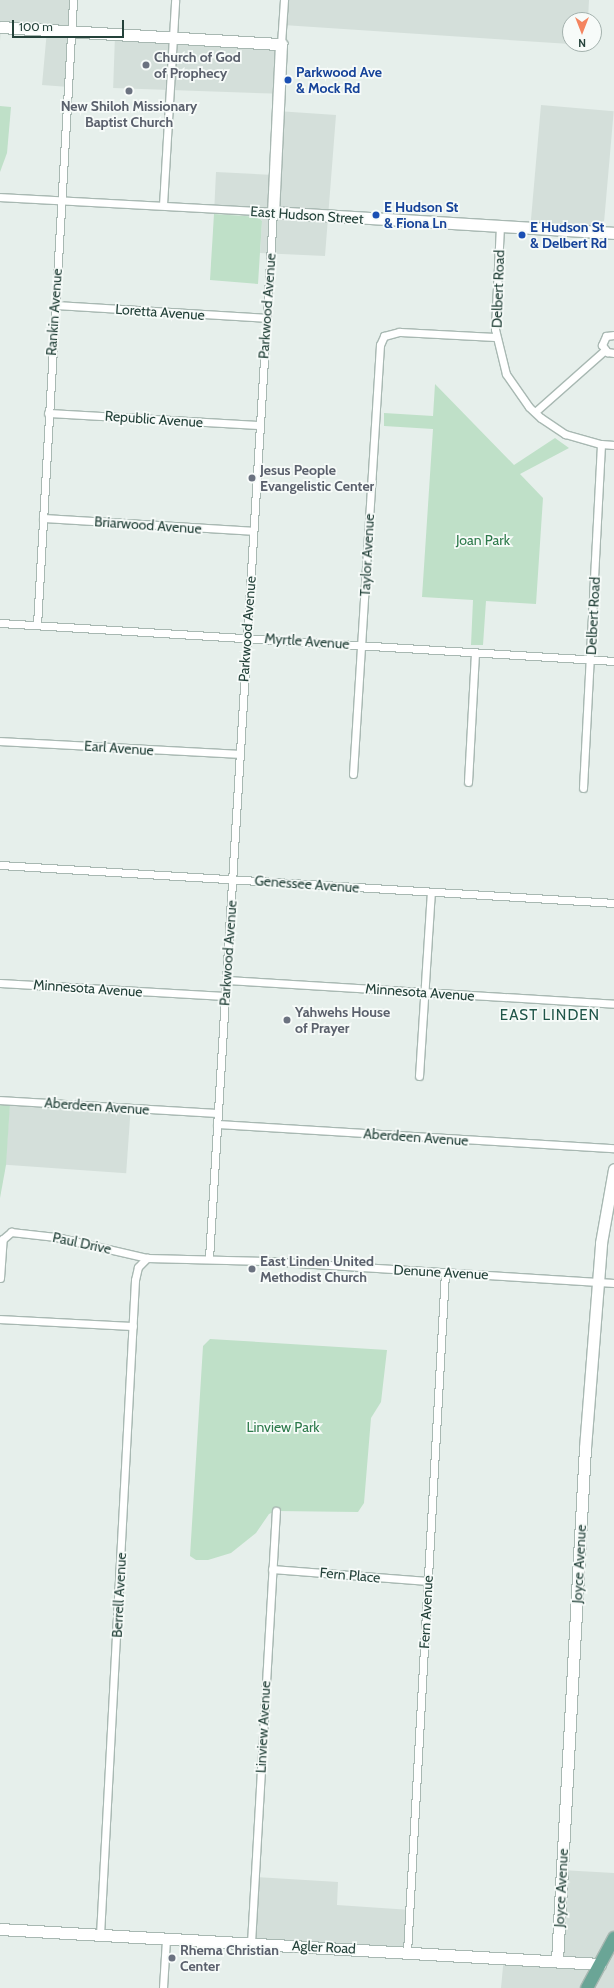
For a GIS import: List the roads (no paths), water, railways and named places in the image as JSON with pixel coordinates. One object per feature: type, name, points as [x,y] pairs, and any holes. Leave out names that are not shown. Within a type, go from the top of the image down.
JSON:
[{"type":"main road","points":[[0,27],[71,32],[174,36],[281,44]]},
{"type":"main road","name":"Parkwood Avenue","points":[[273,212],[281,44]]},
{"type":"main road","name":"East Hudson Street","points":[[273,212],[614,233]]},
{"type":"main road","name":"Joyce Avenue","points":[[557,1961],[585,1456],[598,1282],[606,1206],[614,1169]]},
{"type":"main road","name":"Agler Road","points":[[0,1929],[600,1964]]},
{"type":"main road","points":[[586,1988],[614,1938]]},
{"type":"street","name":"Rankin Avenue","points":[[37,625],[48,413],[73,0]]},
{"type":"street","points":[[163,205],[176,0]]},
{"type":"street","name":"Parkwood Avenue","points":[[281,44],[284,0]]},
{"type":"street","name":"East Hudson Street","points":[[0,197],[273,212]]},
{"type":"street","name":"Parkwood Avenue","points":[[209,1259],[227,980],[238,754],[247,637],[273,212]]},
{"type":"street","name":"Delbert Road","points":[[500,226],[496,338],[506,374],[535,412]]},
{"type":"street","name":"Loretta Avenue","points":[[55,305],[266,318]]},
{"type":"street","name":"Taylor Avenue","points":[[353,774],[378,354],[384,336],[399,332],[496,338]]},
{"type":"street","points":[[614,335],[604,338],[602,345],[605,350],[614,353]]},
{"type":"street","points":[[605,350],[535,412],[565,434],[601,444],[614,445]]},
{"type":"street","name":"Republic Avenue","points":[[48,413],[259,425]]},
{"type":"street","name":"Delbert Road","points":[[583,788],[591,659],[601,444]]},
{"type":"street","name":"Briarwood Avenue","points":[[43,518],[253,531]]},
{"type":"street","name":"Myrtle Avenue","points":[[0,623],[247,637],[614,661]]},
{"type":"street","points":[[468,782],[475,652]]},
{"type":"street","name":"Earl Avenue","points":[[0,740],[238,754]]},
{"type":"street","name":"Genessee Avenue","points":[[0,865],[614,903]]},
{"type":"street","points":[[419,1076],[431,892]]},
{"type":"street","name":"Minnesota Avenue","points":[[227,980],[614,1004]]},
{"type":"street","name":"Minnesota Avenue","points":[[0,983],[225,996]]},
{"type":"street","name":"Aberdeen Avenue","points":[[0,1100],[218,1113]]},
{"type":"street","name":"Aberdeen Avenue","points":[[217,1124],[614,1148]]},
{"type":"street","name":"Paul Drive","points":[[0,1278],[3,1239],[6,1233],[17,1232],[56,1237],[147,1258]]},
{"type":"street","name":"Denune Avenue","points":[[147,1258],[209,1259],[614,1282]]},
{"type":"street","name":"Berrell Avenue","points":[[100,1935],[135,1280],[138,1267],[147,1258]]},
{"type":"street","name":"Fern Avenue","points":[[407,1952],[445,1272]]},
{"type":"street","points":[[0,1319],[133,1326]]},
{"type":"street","name":"Linview Avenue","points":[[251,1943],[276,1511]]},
{"type":"street","name":"Fern Place","points":[[272,1569],[428,1581]]},
{"type":"street","points":[[163,1988],[166,1939]]},
{"type":"place","name":"Church of God of Prophecy","points":[[146,65]]},
{"type":"place","name":"Parkwood Ave & Mock Rd","points":[[288,80]]},
{"type":"place","name":"New Shiloh Missionary Baptist Church","points":[[129,91]]},
{"type":"place","name":"E Hudson St & Fiona Ln","points":[[376,215]]},
{"type":"place","name":"E Hudson St & Delbert Rd","points":[[522,235]]},
{"type":"place","name":"Jesus People Evangelistic Center","points":[[252,478]]},
{"type":"place","name":"Yahwehs House of Prayer","points":[[287,1020]]},
{"type":"place","name":"East Linden United Methodist Church","points":[[252,1269]]},
{"type":"place","name":"Rhema Christian Center","points":[[172,1958]]},
{"type":"district","name":"EAST LINDEN","points":[[550,1016]]},
{"type":"park label","name":"Joan Park","points":[[483,540]]},
{"type":"park label","name":"Linview Park","points":[[283,1427]]}]
